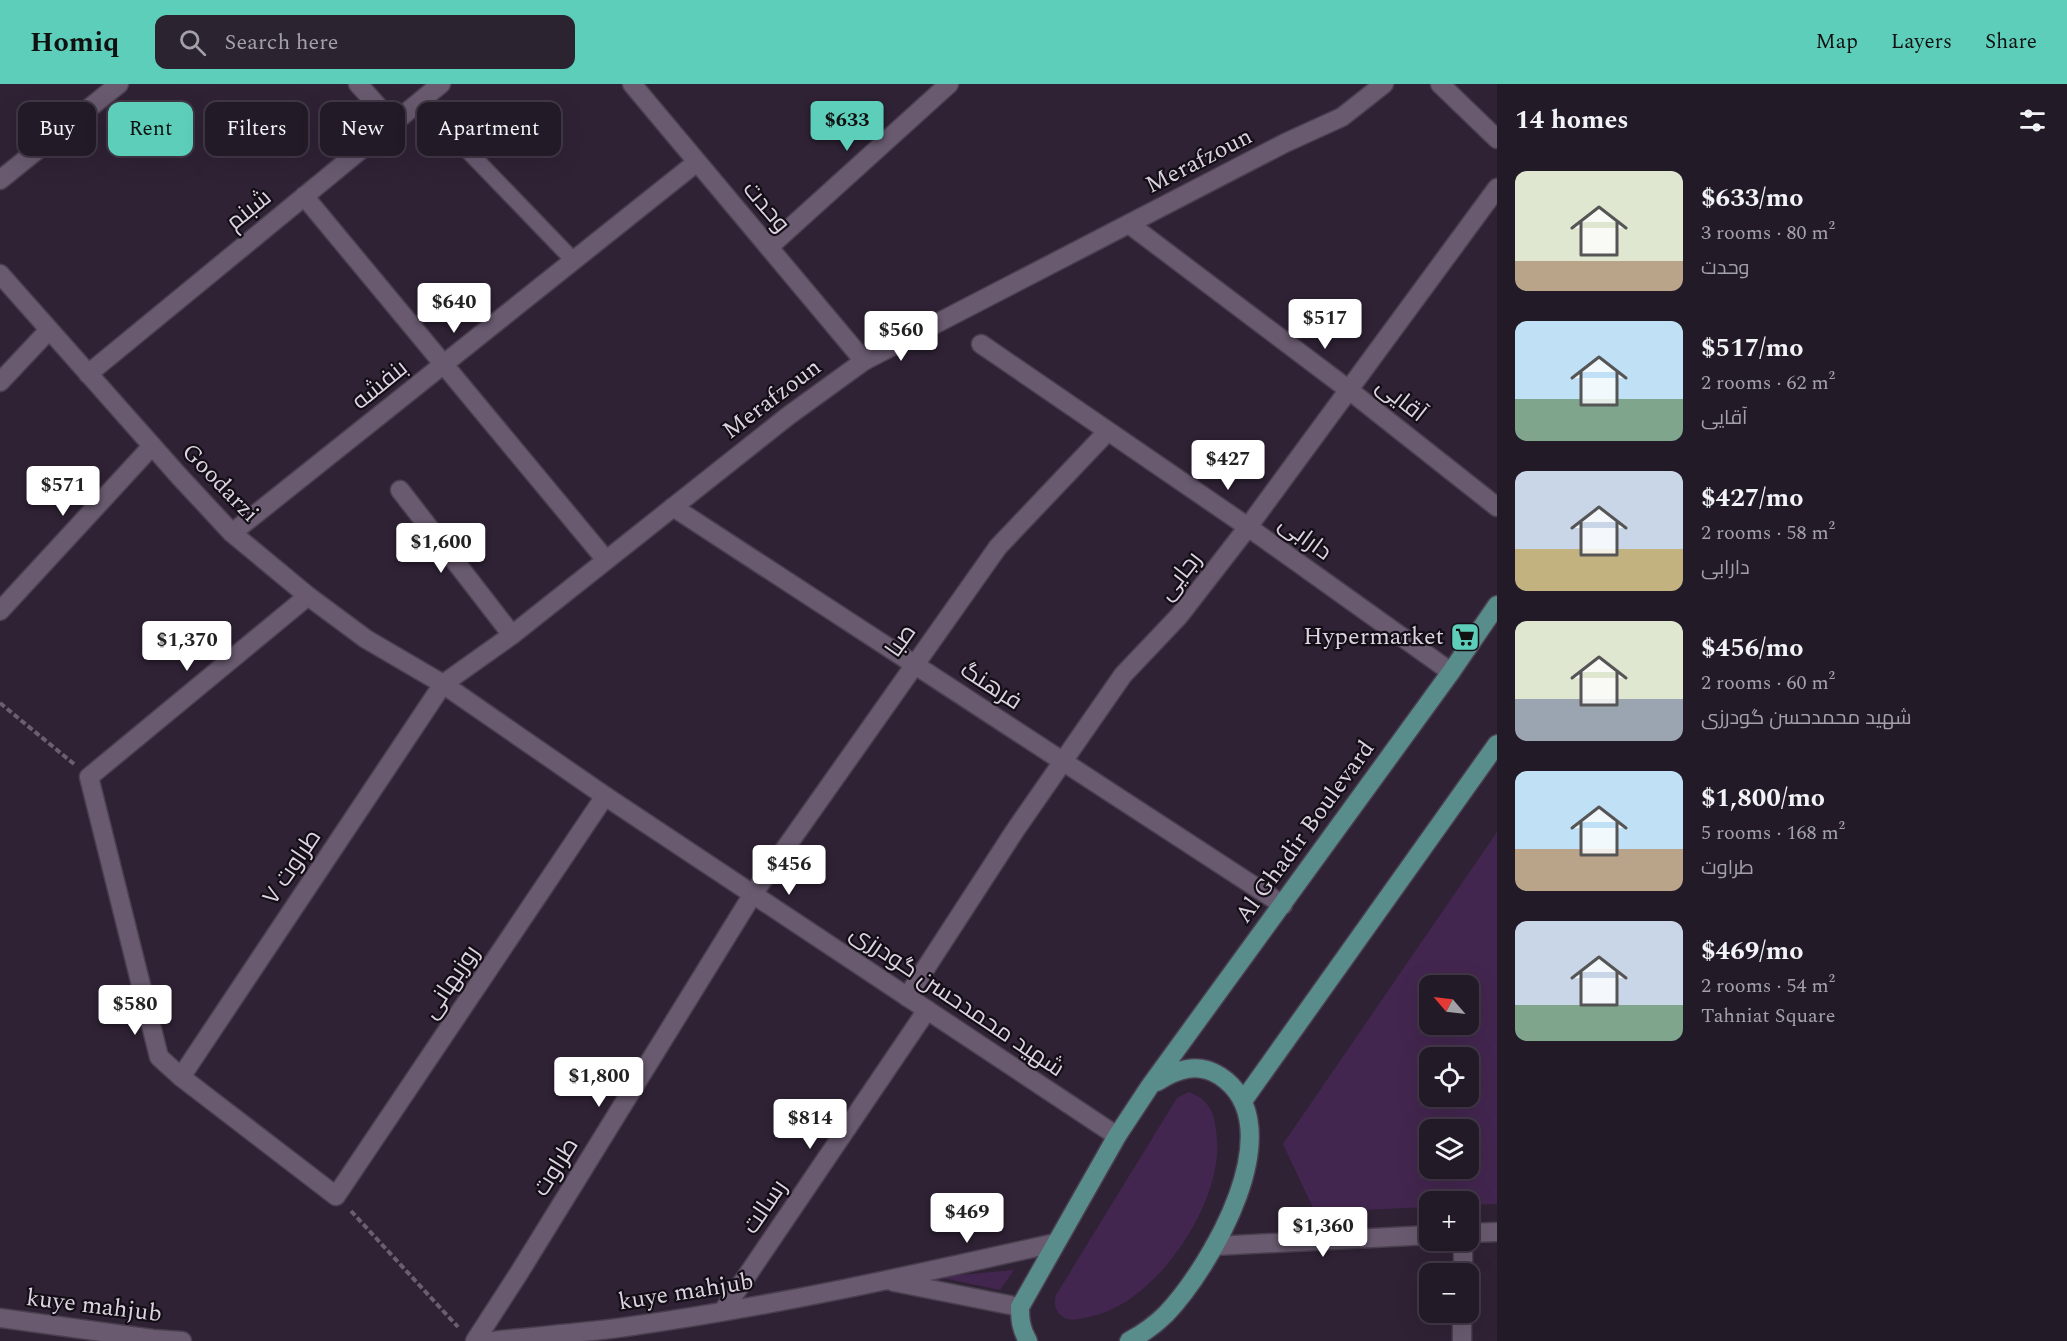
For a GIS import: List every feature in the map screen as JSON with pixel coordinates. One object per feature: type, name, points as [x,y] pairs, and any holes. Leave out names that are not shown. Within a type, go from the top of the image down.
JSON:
[{"type":"main road","name":"Al Ghadir Boulevard","points":[[1020,1314],[1055,1243],[1117,1136],[1150,1086],[1283,905],[1497,605]]},
{"type":"main road","points":[[1243,1101],[1497,744]]},
{"type":"main road","points":[[1129,1341],[1165,1314],[1191,1283],[1214,1246],[1238,1197],[1247,1166],[1250,1138],[1243,1101],[1225,1079],[1211,1070],[1199,1067],[1181,1070],[1150,1086]]},
{"type":"main road","points":[[1010,1341],[1020,1314]]},
{"type":"main road","points":[[1020,1314],[1023,1332],[1028,1341]]},
{"type":"street","points":[[0,180],[120,84]]},
{"type":"street","points":[[358,84],[374,102]]},
{"type":"street","name":"شبنم","points":[[405,113],[441,84]]},
{"type":"street","name":"وحدت","points":[[632,84],[864,361]]},
{"type":"street","points":[[769,247],[949,84]]},
{"type":"street","name":"Merafzoun","points":[[443,684],[512,635],[788,416],[864,361],[1285,143],[1342,117],[1384,84]]},
{"type":"street","points":[[1440,84],[1497,139]]},
{"type":"street","name":"شبنم","points":[[88,374],[353,156]]},
{"type":"street","name":"بنفشه","points":[[232,533],[697,162]]},
{"type":"street","name":"رجایی","points":[[907,997],[1016,829],[1123,675],[1179,616],[1248,527],[1497,188]]},
{"type":"street","points":[[304,196],[606,560]]},
{"type":"street","name":"آقایی","points":[[1129,224],[1349,390],[1497,507]]},
{"type":"street","name":"Goodarzi","points":[[0,274],[232,533],[308,596],[366,639],[443,684]]},
{"type":"street","points":[[0,382],[49,330]]},
{"type":"street","name":"دارابی","points":[[981,344],[1248,527],[1451,672]]},
{"type":"street","name":"صبا","points":[[753,894],[999,547],[1108,431]]},
{"type":"street","points":[[0,611],[152,446]]},
{"type":"street","points":[[400,490],[512,635]]},
{"type":"street","name":"فرهنگ","points":[[673,507],[1283,905]]},
{"type":"street","points":[[308,596],[89,777],[159,1057],[181,1077],[336,1196]]},
{"type":"street","name":"شهید محمدحسن گودرزی","points":[[443,684],[605,796],[1117,1136]]},
{"type":"street","name":"طراوت ۷","points":[[181,1077],[443,684]]},
{"type":"street","name":"روزبهانی","points":[[336,1196],[605,796]]},
{"type":"street","name":"طراوت","points":[[469,1337],[519,1273],[753,894]]},
{"type":"street","name":"رسالت","points":[[723,1311],[927,1010]]},
{"type":"street","points":[[1479,1233],[1497,1232]]},
{"type":"street","points":[[1214,1246],[1419,1236]]},
{"type":"street","name":"kuye mahjub","points":[[493,1341],[624,1327],[723,1311],[886,1281],[1055,1243]]},
{"type":"street","points":[[886,1281],[1020,1314]]},
{"type":"street","name":"kuye mahjub","points":[[0,1318],[182,1341]]},
{"type":"street","points":[[1462,1323],[1462,1341]]},
{"type":"lane","points":[[473,156],[574,261]]},
{"type":"path","points":[[0,704],[89,777]]},
{"type":"path","points":[[336,1196],[469,1337]]},
{"type":"shaded area","points":[[1497,832],[1497,1204],[1479,1205],[1479,1191],[1419,1191],[1419,1207],[1315,1212],[1283,1144]]},
{"type":"shaded area","points":[[1189,1092],[1208,1105],[1214,1117],[1217,1140],[1216,1165],[1209,1193],[1197,1220],[1161,1271],[1139,1292],[1116,1307],[1092,1316],[1075,1320],[1065,1318],[1056,1308],[1056,1295],[1177,1098]]},
{"type":"shaded area","points":[[1014,1270],[1000,1290],[938,1277]]},
{"type":"place","name":"Hypermarket","points":[[1465,637]]}]
